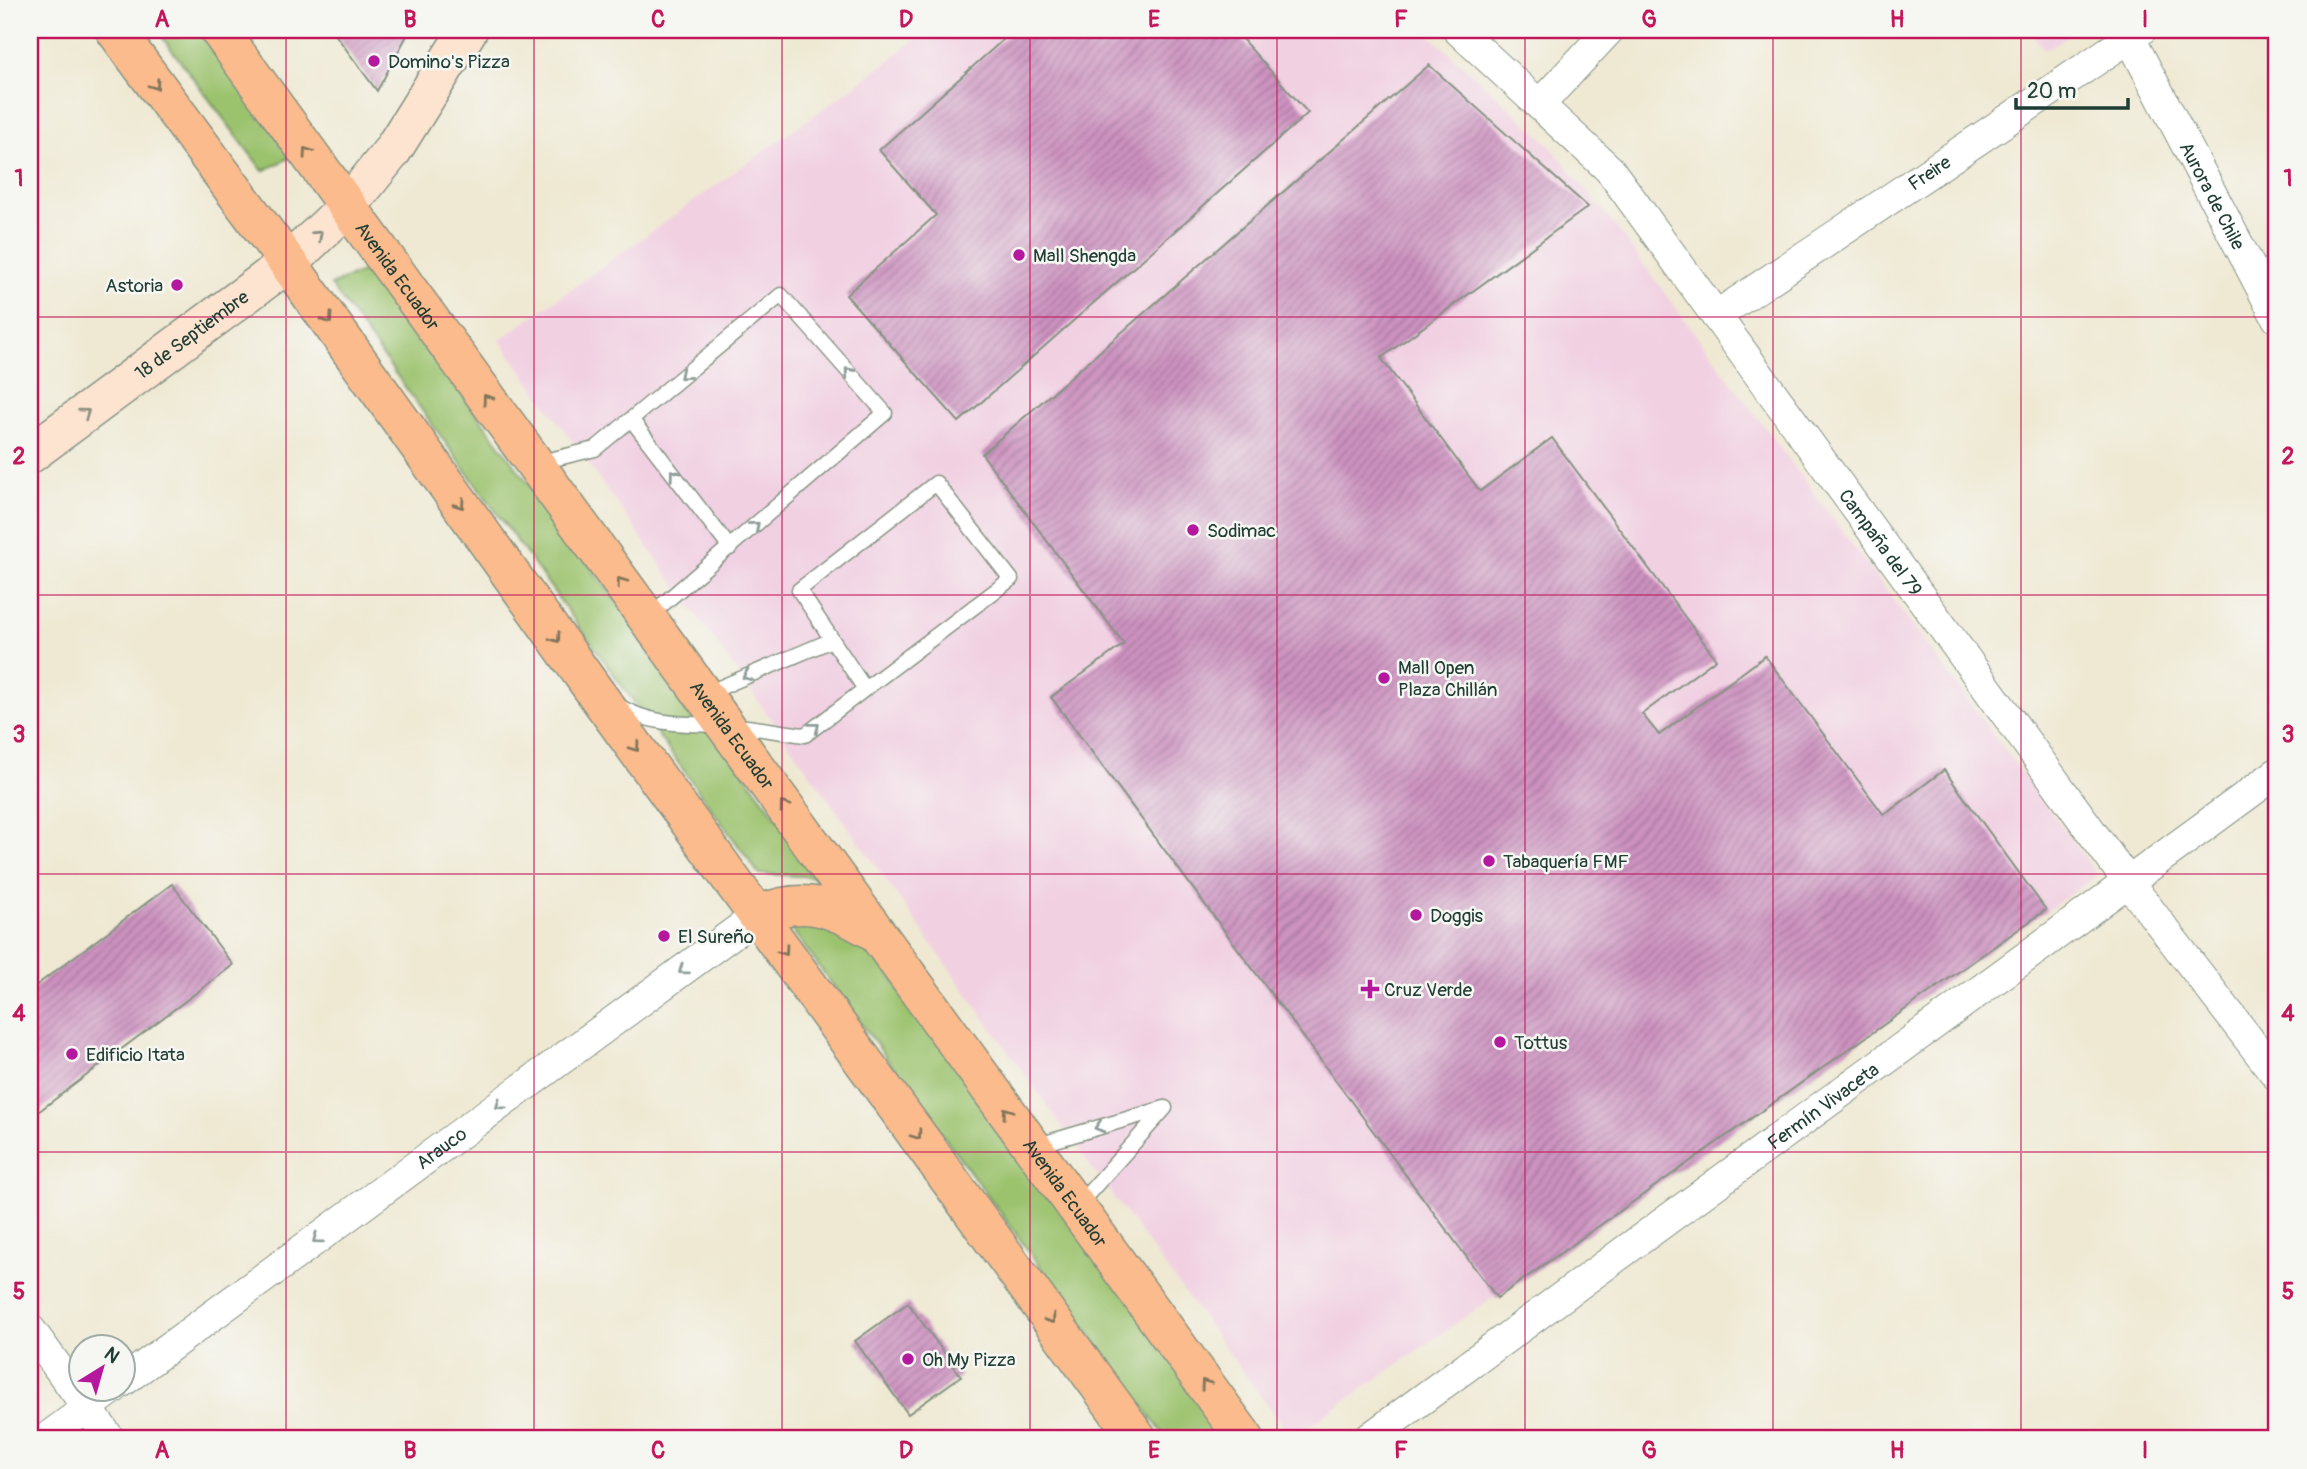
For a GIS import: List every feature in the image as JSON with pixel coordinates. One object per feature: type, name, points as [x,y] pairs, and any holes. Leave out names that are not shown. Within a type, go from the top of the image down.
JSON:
[{"type":"main road","points":[[115,30],[288,263],[595,692],[1138,1439]]},
{"type":"main road","name":"Avenida Ecuador","points":[[219,30],[1245,1439]]},
{"type":"main road","points":[[758,915],[781,905],[804,904],[846,915],[879,934]]},
{"type":"street","name":"18 de Septiembre","points":[[30,454],[288,263],[347,208],[392,151],[468,30]]},
{"type":"street","name":"Campaña del 79","points":[[1458,30],[1610,170],[2128,882],[2277,1076]]},
{"type":"street","points":[[1540,104],[1609,30]]},
{"type":"street","name":"Freire","points":[[1716,316],[2136,34]]},
{"type":"street","name":"Aurora de Chile","points":[[2136,34],[2277,318]]},
{"type":"street","name":"Fermín Vivaceta","points":[[1368,1439],[2277,773]]},
{"type":"street","name":"Arauco","points":[[136,1372],[758,915]]},
{"type":"street","points":[[30,1329],[110,1439]]},
{"type":"street","points":[[45,1439],[95,1402]]},
{"type":"lane","points":[[534,463],[595,449],[781,295],[885,413],[647,618]]},
{"type":"lane","points":[[631,419],[730,548]]},
{"type":"lane","points":[[595,692],[622,708],[651,720],[682,725],[726,725],[805,735],[1010,579],[936,483],[799,590],[865,689]]},
{"type":"lane","points":[[703,694],[832,640]]},
{"type":"lane","points":[[1033,1147],[1165,1108],[1077,1206]]},
{"type":"shaded area","points":[[928,30],[1424,30],[1547,142],[1615,226],[2098,875],[1292,1438],[1084,1157],[500,340],[859,83]]},
{"type":"shaded area","points":[[2028,30],[2078,30],[2045,50]]},
{"type":"green space","points":[[157,30],[197,30],[293,156],[263,171]]},
{"type":"green space","points":[[369,269],[821,877],[759,874],[331,285]]},
{"type":"green space","points":[[825,921],[869,948],[1237,1439],[1167,1439],[787,923]]},
{"type":"building","name":"Domino's Pizza","points":[[332,30],[410,30],[377,91]]},
{"type":"building","name":"Mall Shengda","points":[[1014,30],[1234,30],[1308,113],[959,422],[846,295],[936,215],[879,150]]},
{"type":"building","name":"Mall Open Plaza Chillán","points":[[1429,65],[1588,207],[1381,358],[1480,491],[1552,438],[1716,659],[1642,714],[1659,735],[1765,656],[1884,815],[1944,770],[2046,910],[1497,1298],[1051,697],[1124,644],[982,454]]},
{"type":"building","name":"Edificio Itata","points":[[172,884],[233,965],[30,1118],[30,990]]},
{"type":"building","name":"Oh My Pizza","points":[[908,1303],[961,1376],[908,1414],[855,1341]]},
{"type":"place","name":"Domino's Pizza","points":[[374,61]]},
{"type":"place","name":"Mall Shengda","points":[[1019,255]]},
{"type":"place","name":"Astoria","points":[[177,285]]},
{"type":"place","name":"Sodimac","points":[[1193,530]]},
{"type":"place","name":"Mall Open Plaza Chillán","points":[[1384,678]]},
{"type":"place","name":"Tabaquería FMF","points":[[1489,861]]},
{"type":"place","name":"Doggis","points":[[1416,915]]},
{"type":"place","name":"El Sureño","points":[[664,936]]},
{"type":"place","name":"Cruz Verde","points":[[1370,989]]},
{"type":"place","name":"Tottus","points":[[1500,1042]]},
{"type":"place","name":"Edificio Itata","points":[[72,1054]]},
{"type":"place","name":"Oh My Pizza","points":[[908,1359]]}]
